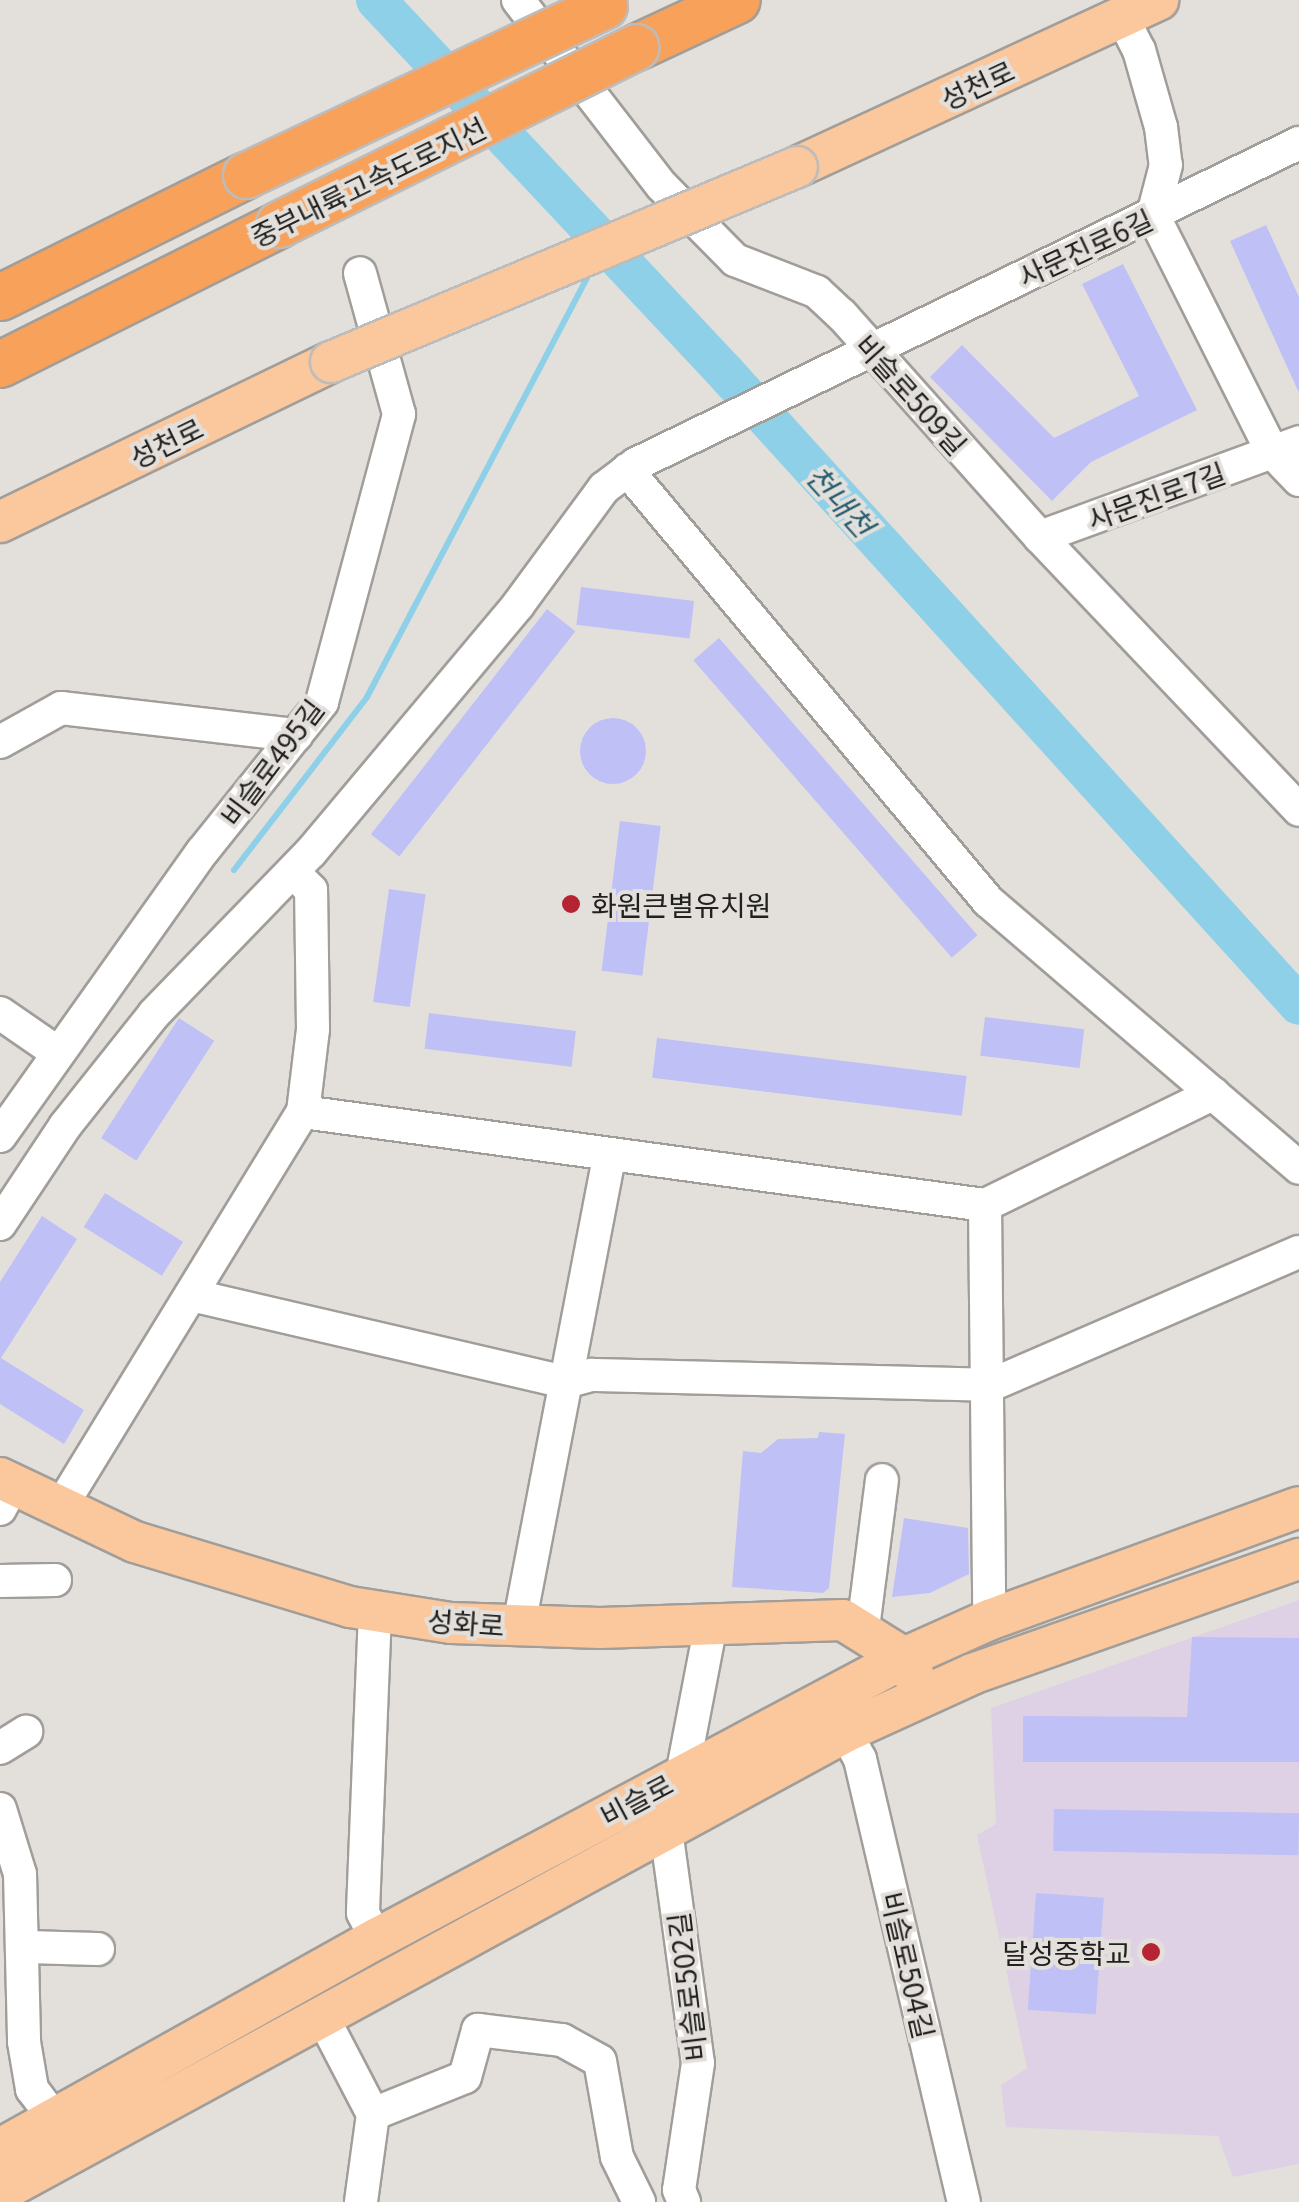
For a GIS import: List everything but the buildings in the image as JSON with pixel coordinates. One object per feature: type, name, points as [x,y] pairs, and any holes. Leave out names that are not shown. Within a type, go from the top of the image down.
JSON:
[{"type":"highway","name":"중부내륙고속도로지선","points":[[0,364],[737,0]]},
{"type":"highway","name":"중부내륙고속도로지선","points":[[0,297],[246,175],[610,3]]},
{"type":"main road","name":"성천로","points":[[0,522],[332,362],[797,167],[1140,8]]},
{"type":"main road","name":"성화로","points":[[4,1491],[60,1508],[182,1559],[375,1612],[519,1625],[842,1620],[863,1628],[904,1658],[926,1695]]},
{"type":"main road","name":"비슬로","points":[[7,2182],[323,2018],[666,1830],[904,1658],[989,1620],[1299,1507]]},
{"type":"main road","name":"비슬로","points":[[7,2182],[55,2119],[376,1939],[682,1775],[784,1743],[845,1732],[1024,1655],[1299,1559]]},
{"type":"main road","points":[[1024,1655],[1020,1632],[1068,1594]]},
{"type":"street","name":"비슬로509길","points":[[518,0],[662,186],[735,260],[817,292],[864,352],[1299,810]]},
{"type":"street","points":[[1140,8],[1139,50],[1161,128],[1166,164],[1153,215],[1285,447],[1299,480]]},
{"type":"street","name":"사문진로6길","points":[[0,1224],[65,1126],[154,1014],[292,872],[518,604],[584,508],[631,467],[1299,144]]},
{"type":"street","name":"비슬로495길","points":[[0,1136],[322,702],[399,414],[360,274]]},
{"type":"street","name":"사문진로7길","points":[[1040,537],[1285,447]]},
{"type":"street","points":[[631,467],[988,901],[1299,1168]]},
{"type":"street","points":[[0,742],[61,708],[296,735]]},
{"type":"street","points":[[60,1508],[303,1112],[313,1030],[310,890],[292,872]]},
{"type":"street","points":[[0,1014],[58,1053]]},
{"type":"street","points":[[303,1112],[985,1205],[1213,1094]]},
{"type":"street","points":[[519,1625],[608,1156]]},
{"type":"street","points":[[985,1205],[991,1385],[989,1620]]},
{"type":"street","points":[[191,1294],[566,1382],[592,1375],[991,1385],[1299,1252]]},
{"type":"street","points":[[863,1628],[882,1480]]},
{"type":"street","points":[[0,1581],[55,1580]]},
{"type":"street","points":[[375,1612],[363,1913],[376,1939]]},
{"type":"street","points":[[682,1775],[711,1624]]},
{"type":"street","name":"비슬로504길","points":[[845,1732],[860,1760],[964,2202]]},
{"type":"street","points":[[0,1809],[20,1874],[26,1946],[24,2042],[32,2089],[55,2119]]},
{"type":"street","name":"비슬로502길","points":[[666,1830],[698,2063],[681,2196]]},
{"type":"street","points":[[26,1946],[98,1949]]},
{"type":"street","points":[[323,2018],[373,2114],[361,2202]]},
{"type":"street","points":[[373,2114],[465,2077],[478,2030],[562,2040],[600,2061],[617,2157],[640,2202]]},
{"type":"street","points":[[648,2202],[681,2196]]},
{"type":"shaded area","name":"달성중학교","points":[[1299,1600],[1299,2164],[1233,2177],[1218,2136],[1006,2127],[1001,2085],[1027,2068],[977,1835],[996,1824],[991,1708]]},
{"type":"waterway","name":"천내천","points":[[376,0],[723,370],[1299,1005]]},
{"type":"waterway","points":[[234,870],[367,697],[591,271]]},
{"type":"place","name":"화원큰별유치원","points":[[571,904]]},
{"type":"place","name":"달성중학교","points":[[1151,1952]]}]
